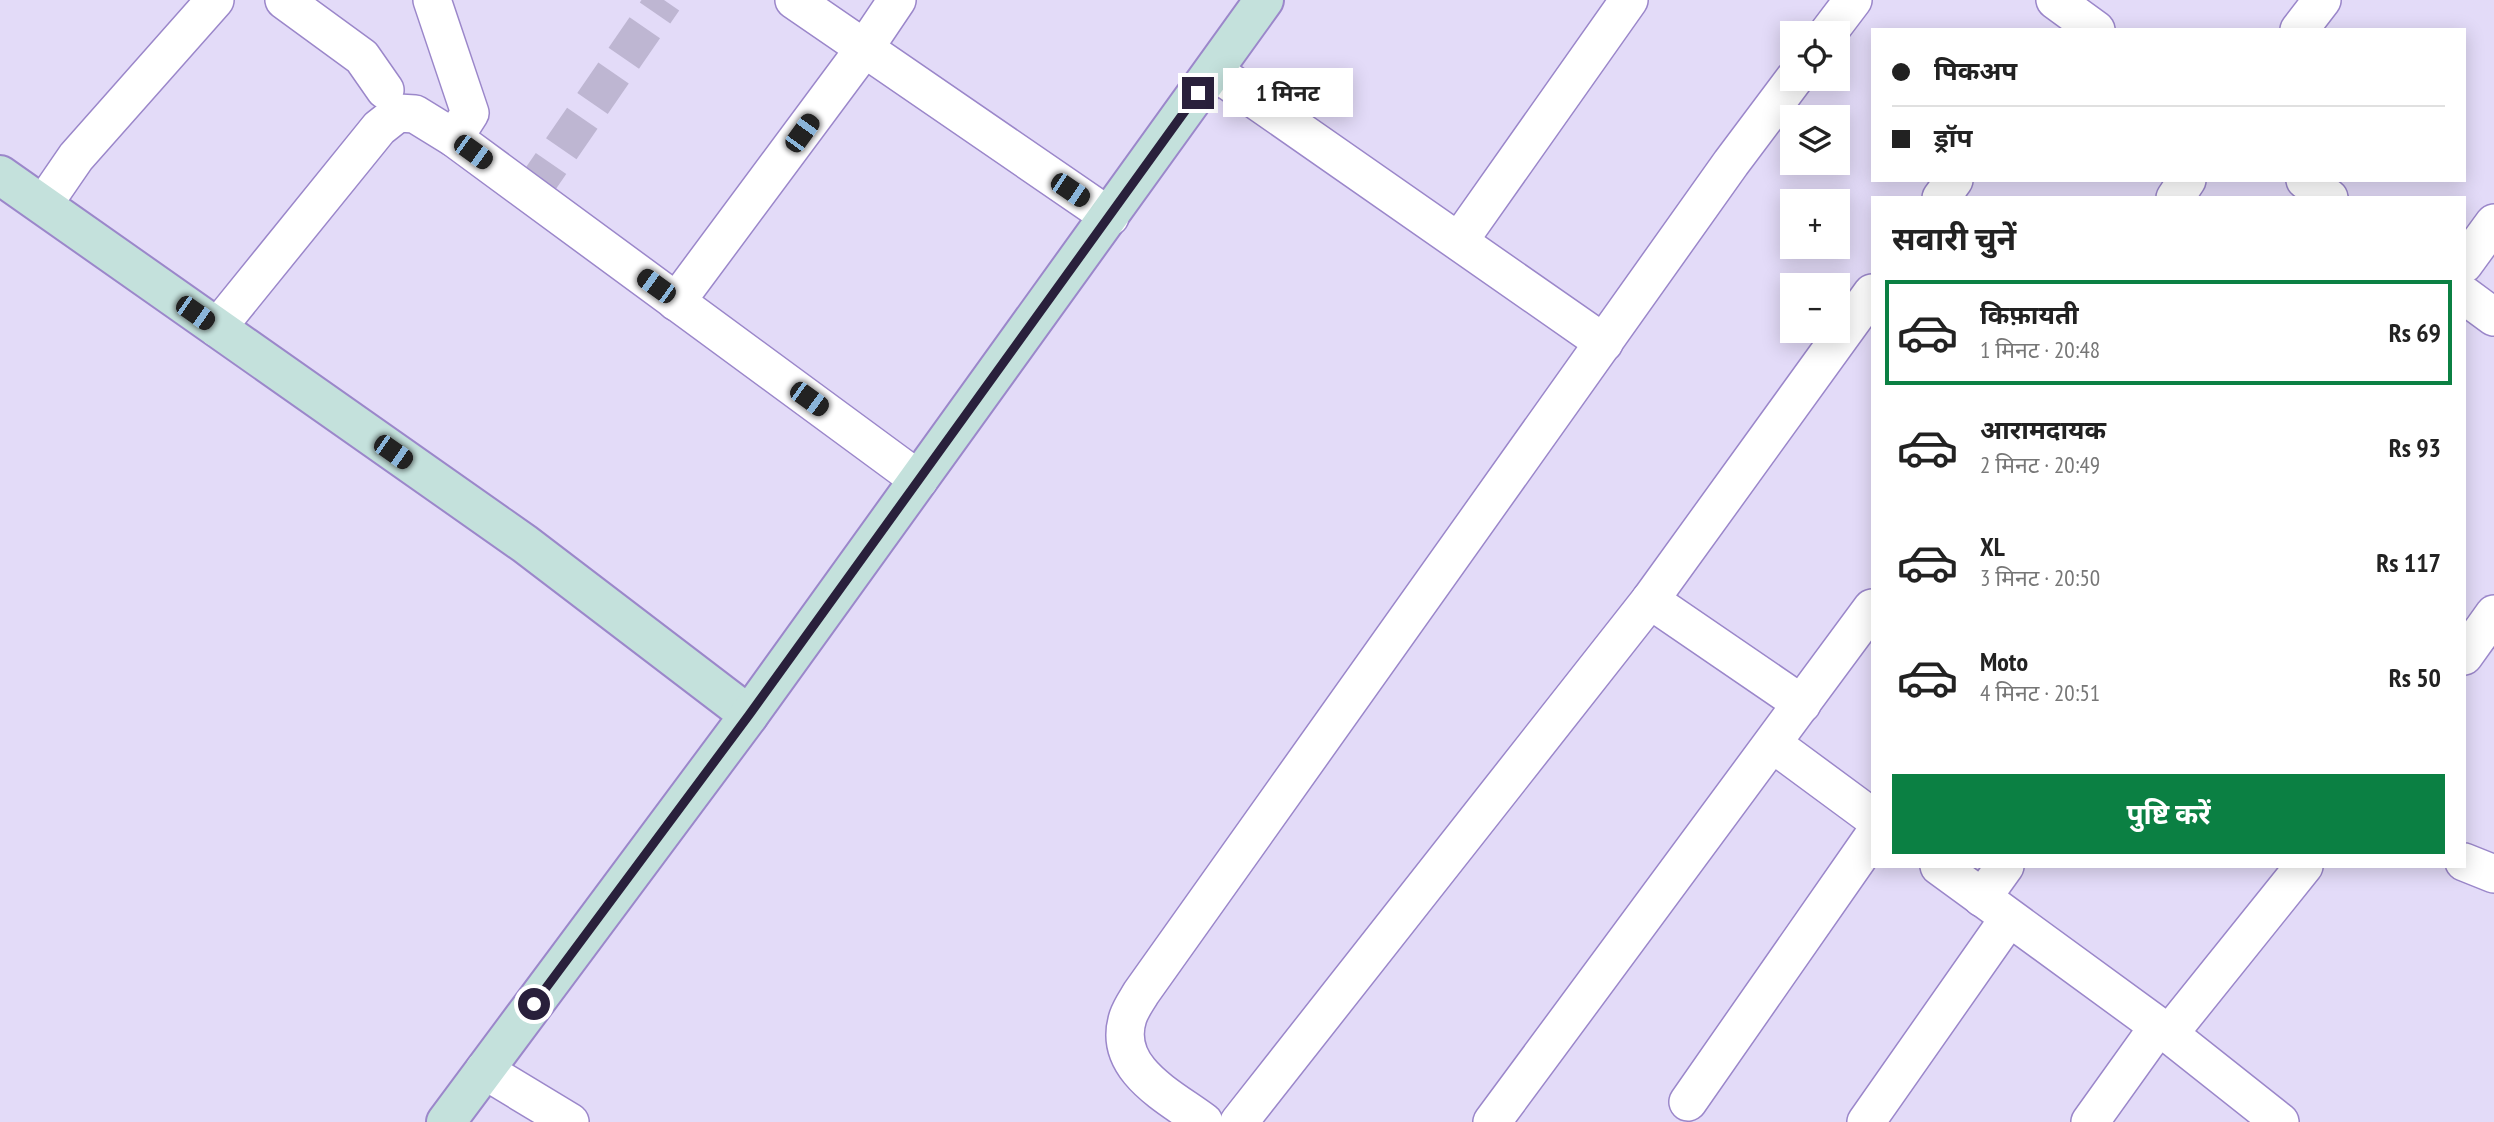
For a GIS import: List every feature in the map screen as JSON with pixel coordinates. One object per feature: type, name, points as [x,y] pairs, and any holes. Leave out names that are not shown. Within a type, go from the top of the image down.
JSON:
[{"type":"street","points":[[43,205],[76,157],[215,0]]},
{"type":"street","points":[[284,0],[362,57],[386,90]]},
{"type":"street","points":[[432,0],[471,113],[454,138]]},
{"type":"street","points":[[794,0],[1110,216]]},
{"type":"street","points":[[676,302],[864,49],[897,0]]},
{"type":"street","points":[[446,1122],[749,715],[1264,0]]},
{"type":"street","points":[[1459,241],[1629,0]]},
{"type":"street","points":[[1837,21],[1853,0]]},
{"type":"street","points":[[2301,28],[2322,0]]},
{"type":"street","points":[[1214,71],[1604,343]]},
{"type":"street","points":[[1189,1117],[1138,1072],[1126,1043],[1128,1018],[1141,993],[1731,163],[1785,91]]},
{"type":"street","points":[[217,328],[379,128],[398,113],[415,114],[454,138],[919,480]]},
{"type":"street","points":[[0,175],[525,544],[749,715]]},
{"type":"street","points":[[2308,182],[2326,196]]},
{"type":"street","points":[[2466,261],[2494,223]]},
{"type":"street","points":[[1239,1122],[1650,600],[1871,294]]},
{"type":"street","points":[[2466,296],[2494,317]]},
{"type":"street","points":[[1650,600],[1802,704]]},
{"type":"street","points":[[1492,1122],[1871,609]]},
{"type":"street","points":[[2466,653],[2494,614]]},
{"type":"street","points":[[1773,744],[1871,816]]},
{"type":"street","points":[[1688,1102],[1871,839]]},
{"type":"street","points":[[2466,863],[2494,874]]},
{"type":"street","points":[[1942,868],[2163,1031],[2265,1118]]},
{"type":"street","points":[[1866,1122],[1995,908],[2005,868]]},
{"type":"street","points":[[2090,1122],[2163,1031],[2302,868]]},
{"type":"street","points":[[484,1070],[570,1122]]},
{"type":"tunnel","points":[[530,194],[664,0]]},
{"type":"route","points":[[534,1004],[749,715],[1198,93]]}]
